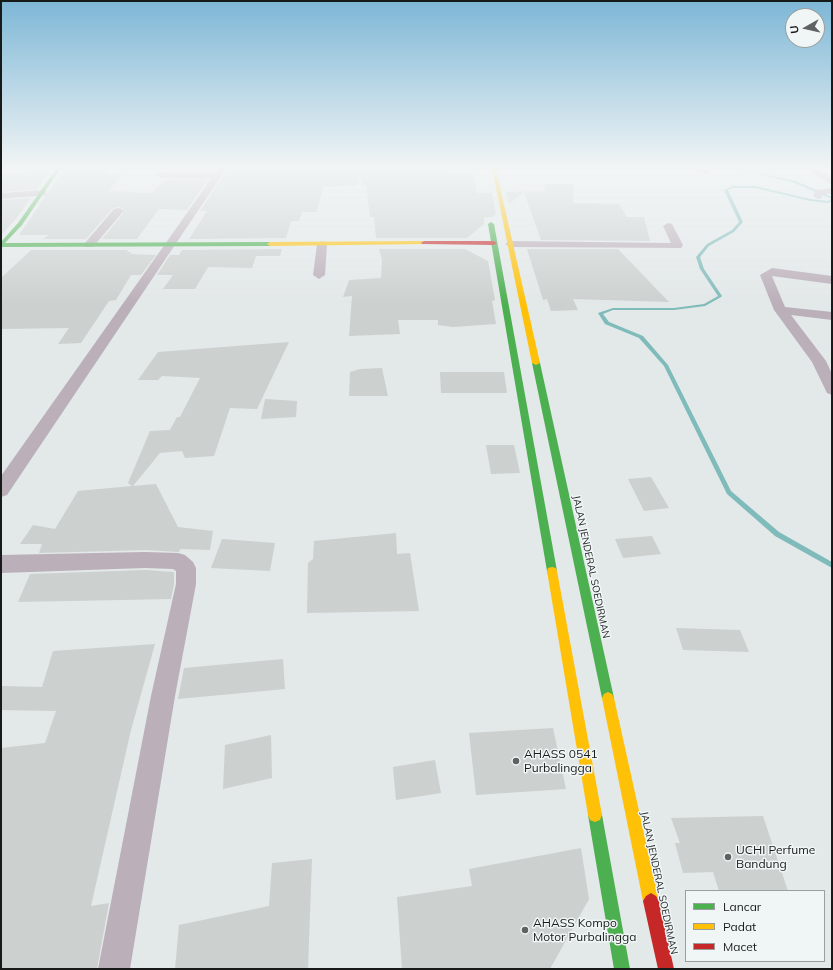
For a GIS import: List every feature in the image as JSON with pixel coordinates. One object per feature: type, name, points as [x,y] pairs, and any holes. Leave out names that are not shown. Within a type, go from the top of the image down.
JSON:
[{"type":"main road","points":[[1,245],[27,214]]},
{"type":"main road","points":[[489,214],[622,969]]},
{"type":"main road","name":"JALAN JENDERAL SOEDIRMAN","points":[[504,214],[666,969]]},
{"type":"main road","points":[[1,245],[494,243]]},
{"type":"street","points":[[90,245],[115,214]]},
{"type":"street","points":[[1,490],[191,214]]},
{"type":"street","points":[[510,244],[677,246],[678,245],[668,226]]},
{"type":"street","points":[[319,275],[322,244]]},
{"type":"street","points":[[832,280],[767,273],[767,278],[780,310],[819,360],[832,390]]},
{"type":"street","points":[[780,310],[832,316]]},
{"type":"street","points":[[1,564],[145,560],[178,561],[186,568],[186,584],[163,696],[114,969]]},
{"type":"building","points":[[1,214],[19,214],[15,220],[1,235]]},
{"type":"building","points":[[33,214],[108,214],[86,239],[43,239],[49,235],[19,235]]},
{"type":"building","points":[[123,214],[155,214],[137,239],[102,239]]},
{"type":"building","points":[[205,214],[301,214],[299,221],[291,221],[286,238],[189,239]]},
{"type":"building","points":[[370,214],[496,214],[492,217],[484,217],[484,224],[467,238],[376,238],[374,217],[370,217]]},
{"type":"building","points":[[532,214],[625,214],[627,217],[644,217],[650,241],[541,240]]},
{"type":"building","points":[[282,249],[280,256],[256,256],[252,268],[208,267],[195,289],[163,289],[173,275],[157,275],[170,255],[179,255],[182,250]]},
{"type":"building","points":[[379,249],[465,249],[488,261],[495,300],[492,301],[496,324],[453,327],[438,325],[438,320],[398,320],[400,334],[349,336],[352,296],[343,297],[349,280],[381,278],[382,260]]},
{"type":"building","points":[[527,249],[618,249],[669,302],[573,299],[578,310],[551,311],[547,299],[543,300]]},
{"type":"building","points":[[31,250],[128,250],[127,252],[132,252],[130,254],[156,255],[141,275],[131,275],[116,300],[109,301],[81,343],[58,344],[69,328],[1,329],[1,278]]},
{"type":"building","points":[[289,342],[257,409],[230,408],[214,456],[185,458],[182,451],[160,453],[133,486],[156,484],[178,527],[213,531],[210,550],[180,549],[179,552],[145,550],[39,553],[42,544],[20,544],[33,525],[55,529],[78,491],[132,486],[128,483],[150,431],[170,430],[177,417],[180,417],[200,378],[162,376],[158,380],[138,380],[158,352]]},
{"type":"building","points":[[382,368],[388,396],[349,396],[350,372],[360,369]]},
{"type":"building","points":[[440,372],[504,372],[507,393],[441,393]]},
{"type":"building","points":[[265,399],[297,401],[296,417],[261,419]]},
{"type":"building","points":[[486,445],[514,445],[520,473],[491,474]]},
{"type":"building","points":[[651,477],[669,508],[644,511],[628,479]]},
{"type":"building","points":[[396,533],[397,554],[410,553],[419,611],[307,613],[308,563],[313,559],[314,541]]},
{"type":"building","points":[[652,536],[661,554],[623,558],[615,539]]},
{"type":"building","points":[[222,539],[275,543],[270,571],[211,568]]},
{"type":"building","points":[[145,570],[174,572],[174,584],[171,599],[18,602],[30,574]]},
{"type":"building","points":[[676,628],[740,630],[749,652],[683,650]]},
{"type":"building","points":[[155,644],[131,730],[91,906],[109,903],[97,969],[1,969],[1,748],[45,743],[56,711],[1,710],[1,686],[42,687],[53,651]]},
{"type":"building","points":[[283,659],[285,689],[178,699],[184,668]]},
{"type":"building","name":"AHASS 0541 Purbalingga","points":[[553,728],[566,789],[476,795],[469,733]]},
{"type":"building","points":[[271,735],[272,778],[223,789],[225,745]]},
{"type":"building","points":[[435,760],[441,793],[396,800],[393,767]]},
{"type":"building","points":[[763,816],[788,890],[719,890],[713,872],[683,873],[675,843],[680,843],[671,818]]},
{"type":"building","name":"AHASS Kompo Motor Purbalingga","points":[[581,848],[589,899],[550,969],[402,969],[397,897],[472,886],[469,869]]},
{"type":"building","points":[[312,859],[308,969],[175,969],[179,925],[269,906],[272,863]]},
{"type":"waterway","points":[[737,214],[741,222],[733,231],[708,245],[698,257],[702,269],[720,296],[705,305],[674,309],[613,309],[600,313],[607,323],[641,337],[666,366],[729,492],[777,534],[832,565]]},
{"type":"traffic: fast","points":[[1,245],[27,214]]},
{"type":"traffic: fast","points":[[491,224],[552,571]]},
{"type":"traffic: fast","points":[[1,245],[270,244]]},
{"type":"traffic: fast","points":[[536,363],[608,698]]},
{"type":"traffic: fast","points":[[595,815],[622,969]]},
{"type":"traffic: slow","points":[[504,214],[536,363]]},
{"type":"traffic: slow","points":[[270,244],[424,243]]},
{"type":"traffic: slow","points":[[552,571],[595,815]]},
{"type":"traffic: slow","points":[[608,698],[651,901]]},
{"type":"traffic: jam","points":[[424,243],[494,243]]},
{"type":"traffic: jam","points":[[651,901],[666,969]]},
{"type":"place","name":"AHASS 0541 Purbalingga","points":[[516,761]]},
{"type":"place","name":"UCHI Perfume Bandung","points":[[728,857]]},
{"type":"place","name":"AHASS Kompo Motor Purbalingga","points":[[525,930]]}]
